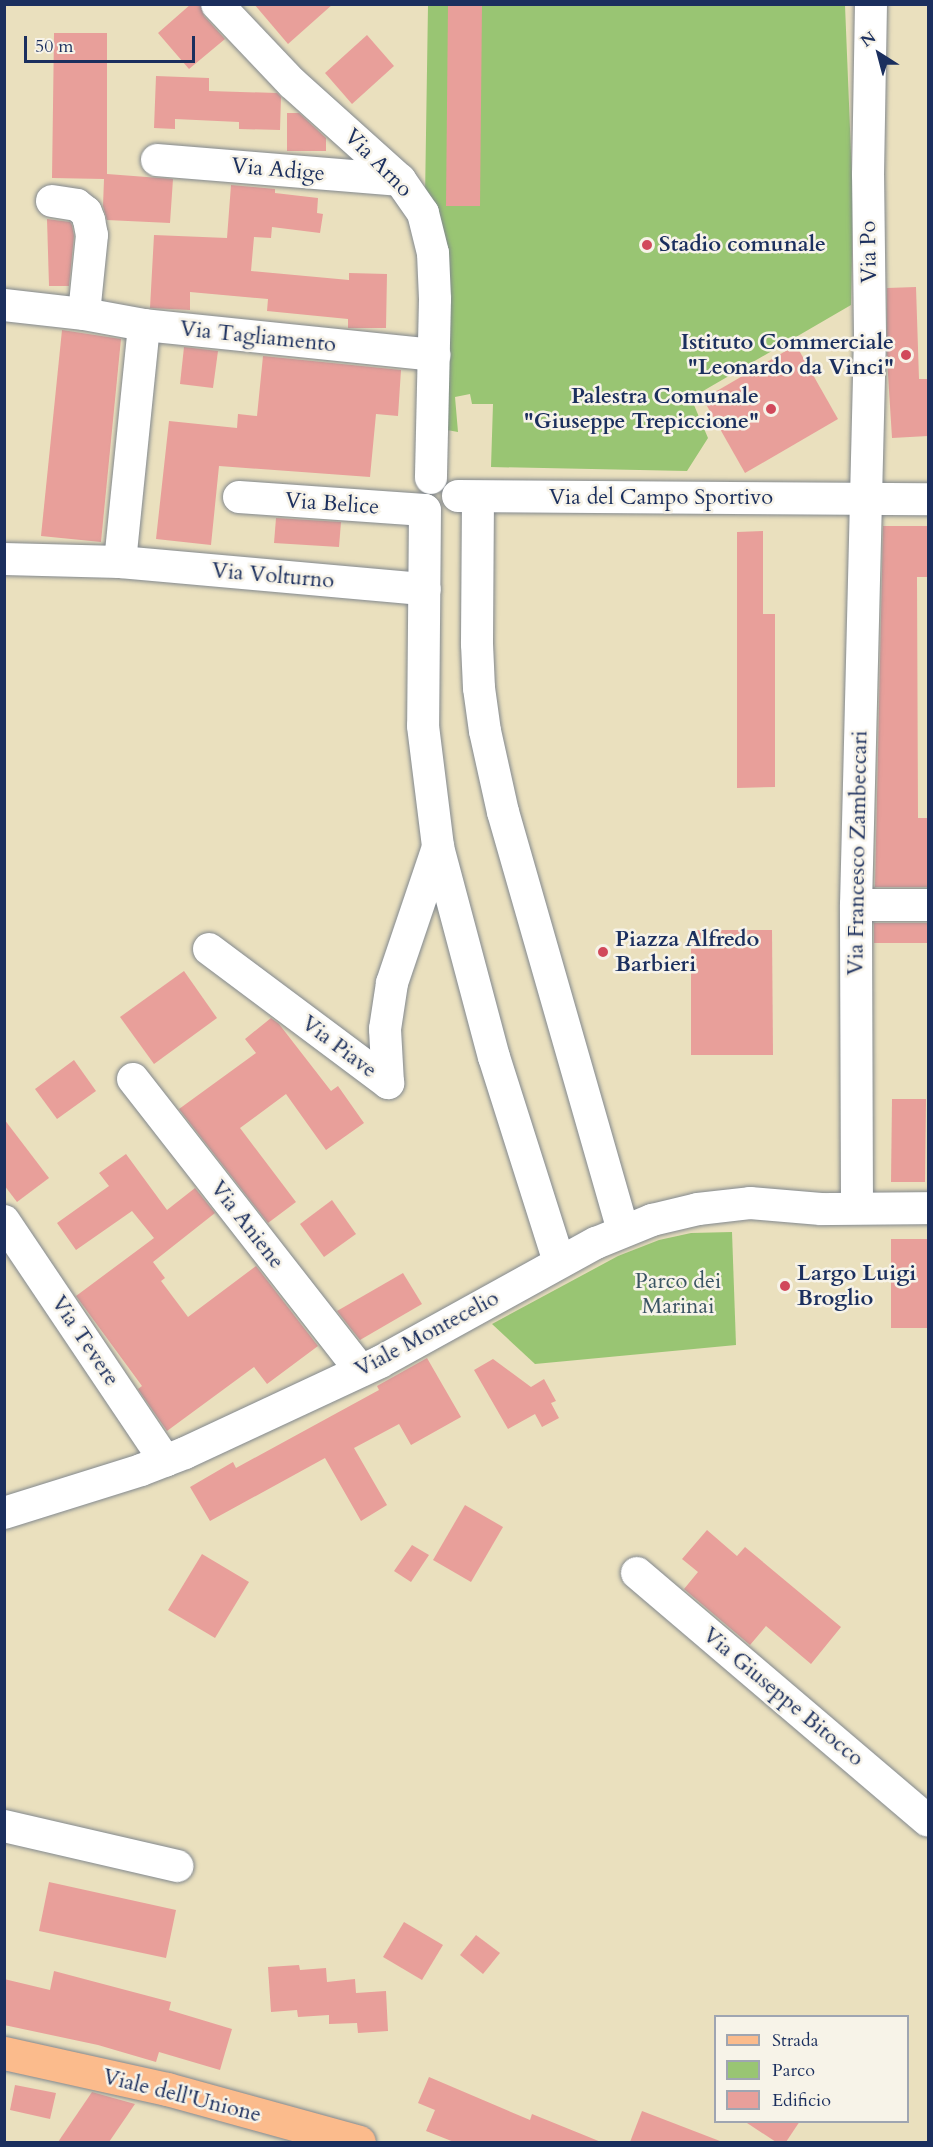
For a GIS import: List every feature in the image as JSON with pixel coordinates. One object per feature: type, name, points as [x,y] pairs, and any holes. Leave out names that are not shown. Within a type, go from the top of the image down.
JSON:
[{"type":"main road","name":"Viale dell'Unione","points":[[4,2053],[166,2089],[359,2142]]},
{"type":"street","name":"Via Arno","points":[[216,4],[292,83],[400,180],[423,213],[431,241],[435,298],[431,478]]},
{"type":"street","name":"Via Po","points":[[864,499],[870,334],[868,176],[872,4]]},
{"type":"street","name":"Via Adige","points":[[157,160],[400,180]]},
{"type":"street","points":[[52,201],[77,205],[86,212],[89,220],[92,235],[84,314]]},
{"type":"street","name":"Via Tagliamento","points":[[4,305],[84,314],[144,326],[434,355]]},
{"type":"street","points":[[120,562],[144,326]]},
{"type":"street","points":[[559,1262],[494,1056],[438,847],[423,726],[424,510],[419,496],[420,489],[431,478],[449,480],[468,496],[477,660],[485,731],[503,812],[623,1230]]},
{"type":"street","name":"Via del Campo Sportivo","points":[[468,496],[928,499]]},
{"type":"street","points":[[424,510],[435,515],[446,514],[468,496]]},
{"type":"street","name":"Via Belice","points":[[240,497],[424,510]]},
{"type":"street","name":"Via Francesco Zambeccari","points":[[857,1208],[856,905],[864,499]]},
{"type":"street","name":"Via Volturno","points":[[4,559],[120,562],[425,589]]},
{"type":"street","name":"Via Piave","points":[[209,949],[388,1083],[386,1029],[392,983],[438,847]]},
{"type":"street","points":[[856,905],[928,905]]},
{"type":"street","name":"Via Aniene","points":[[133,1079],[362,1371]]},
{"type":"street","name":"Viale Montecelio","points":[[4,1513],[165,1461],[362,1371],[559,1262],[623,1230],[678,1214],[760,1202],[821,1209],[928,1208]]},
{"type":"street","name":"Via Tevere","points":[[4,1221],[165,1461]]},
{"type":"street","name":"Via Giuseppe Bitocco","points":[[637,1573],[928,1821]]},
{"type":"street","points":[[4,1826],[177,1866]]},
{"type":"green space","name":"Stadio comunale","points":[[428,5],[845,5],[853,203],[851,305],[691,398],[708,438],[687,471],[491,467],[493,404],[472,404],[470,394],[455,397],[458,432],[447,430],[425,198]]},
{"type":"green space","name":"Parco dei Marinai","points":[[732,1232],[736,1345],[535,1364],[492,1324],[618,1256],[659,1240],[691,1233]]},
{"type":"building","points":[[191,4],[200,4],[204,16],[225,39],[189,69],[158,33]]},
{"type":"building","points":[[254,4],[333,4],[288,44]]},
{"type":"building","points":[[448,4],[482,4],[480,206],[446,206]]},
{"type":"building","points":[[54,33],[107,33],[107,174],[173,179],[170,223],[107,220],[103,206],[104,179],[52,178]]},
{"type":"building","points":[[367,35],[394,66],[352,104],[325,73]]},
{"type":"building","points":[[156,76],[209,78],[209,91],[277,93],[281,97],[280,130],[239,129],[239,122],[175,119],[175,129],[154,128]]},
{"type":"building","points":[[287,113],[299,113],[326,138],[326,151],[287,151]]},
{"type":"building","points":[[231,185],[275,189],[275,193],[318,198],[317,213],[323,214],[320,233],[272,227],[271,238],[254,237],[251,271],[349,280],[349,273],[387,274],[386,328],[348,328],[348,319],[267,311],[268,299],[190,292],[190,310],[150,308],[154,235],[227,238]]},
{"type":"building","points":[[47,219],[70,222],[72,225],[74,236],[69,286],[49,286]]},
{"type":"building","points":[[916,287],[919,379],[928,379],[928,436],[892,438],[887,358],[887,288]]},
{"type":"building","points":[[62,330],[121,339],[101,542],[41,536]]},
{"type":"building","name":"Palestra Comunale \"Giuseppe Trepiccione\"","points":[[796,345],[838,419],[745,473],[703,399]]},
{"type":"building","points":[[184,347],[218,351],[213,388],[180,384]]},
{"type":"building","points":[[263,356],[401,370],[398,416],[376,414],[370,477],[219,466],[211,545],[156,539],[169,421],[237,428],[238,414],[257,416]]},
{"type":"building","points":[[276,518],[341,522],[339,547],[274,543]]},
{"type":"building","points":[[883,526],[928,526],[928,577],[917,577],[918,818],[928,818],[928,887],[875,887]]},
{"type":"building","points":[[763,531],[763,614],[775,614],[775,787],[737,788],[737,532]]},
{"type":"building","points":[[874,923],[928,923],[928,943],[874,943]]},
{"type":"building","points":[[691,930],[772,930],[773,1055],[691,1055]]},
{"type":"building","points":[[184,971],[217,1018],[154,1064],[120,1017]]},
{"type":"building","points":[[271,1018],[279,1024],[331,1091],[338,1086],[364,1123],[326,1150],[286,1094],[240,1128],[296,1202],[268,1223],[179,1109],[256,1053],[245,1039]]},
{"type":"building","points":[[74,1060],[96,1091],[57,1119],[35,1089]]},
{"type":"building","points":[[892,1099],[926,1099],[925,1182],[891,1182]]},
{"type":"building","points":[[4,1119],[49,1178],[17,1202],[4,1185]]},
{"type":"building","points":[[126,1154],[167,1210],[195,1188],[215,1213],[153,1262],[165,1278],[161,1281],[188,1317],[256,1266],[318,1346],[267,1384],[254,1367],[167,1431],[138,1389],[142,1386],[76,1296],[154,1238],[132,1211],[76,1250],[57,1223],[109,1186],[99,1173]]},
{"type":"building","points":[[332,1200],[356,1234],[324,1257],[300,1224]]},
{"type":"building","points":[[891,1239],[928,1239],[928,1328],[891,1328]]},
{"type":"building","points":[[403,1273],[422,1304],[360,1340],[337,1311]]},
{"type":"building","points":[[427,1358],[461,1417],[411,1445],[399,1424],[354,1448],[387,1505],[361,1521],[325,1458],[210,1521],[190,1487],[233,1462],[236,1468],[379,1390],[377,1386]]},
{"type":"building","points":[[493,1359],[531,1387],[544,1379],[556,1401],[551,1403],[559,1418],[542,1427],[535,1414],[508,1429],[474,1370]]},
{"type":"building","points":[[465,1505],[503,1527],[471,1582],[433,1560]]},
{"type":"building","points":[[707,1530],[737,1556],[745,1547],[841,1627],[811,1664],[766,1626],[750,1645],[684,1589],[698,1572],[682,1559]]},
{"type":"building","points":[[412,1545],[429,1555],[411,1582],[394,1571]]},
{"type":"building","points":[[202,1554],[249,1582],[215,1638],[168,1610]]},
{"type":"building","points":[[49,1882],[176,1910],[166,1958],[39,1931]]},
{"type":"building","points":[[404,1922],[443,1945],[422,1980],[383,1957]]},
{"type":"building","points":[[476,1935],[500,1953],[483,1974],[460,1955]]},
{"type":"building","points":[[299,1965],[300,1970],[326,1968],[327,1982],[355,1979],[356,1993],[386,1991],[388,2031],[358,2033],[357,2023],[329,2024],[329,2015],[298,2017],[297,2010],[271,2012],[268,1967]]},
{"type":"building","points":[[54,1971],[171,2002],[169,2010],[232,2029],[220,2070],[159,2052],[156,2062],[98,2045],[4,2025],[4,1979],[50,1990]]},
{"type":"building","points":[[429,2077],[530,2120],[532,2114],[601,2142],[454,2142],[426,2131],[435,2110],[418,2103]]},
{"type":"building","points":[[15,2085],[56,2093],[50,2119],[10,2110]]},
{"type":"building","points":[[92,2092],[135,2104],[109,2142],[58,2142]]},
{"type":"building","points":[[642,2111],[720,2141],[720,2142],[630,2142]]},
{"type":"building","points":[[747,2123],[799,2123],[786,2142],[776,2142]]},
{"type":"place","name":"Stadio comunale","points":[[647,245]]},
{"type":"place","name":"Istituto Commerciale \"Leonardo da Vinci\"","points":[[906,355]]},
{"type":"place","name":"Palestra Comunale \"Giuseppe Trepiccione\"","points":[[771,409]]},
{"type":"place","name":"Piazza Alfredo Barbieri","points":[[603,952]]},
{"type":"place","name":"Largo Luigi Broglio","points":[[785,1286]]}]
